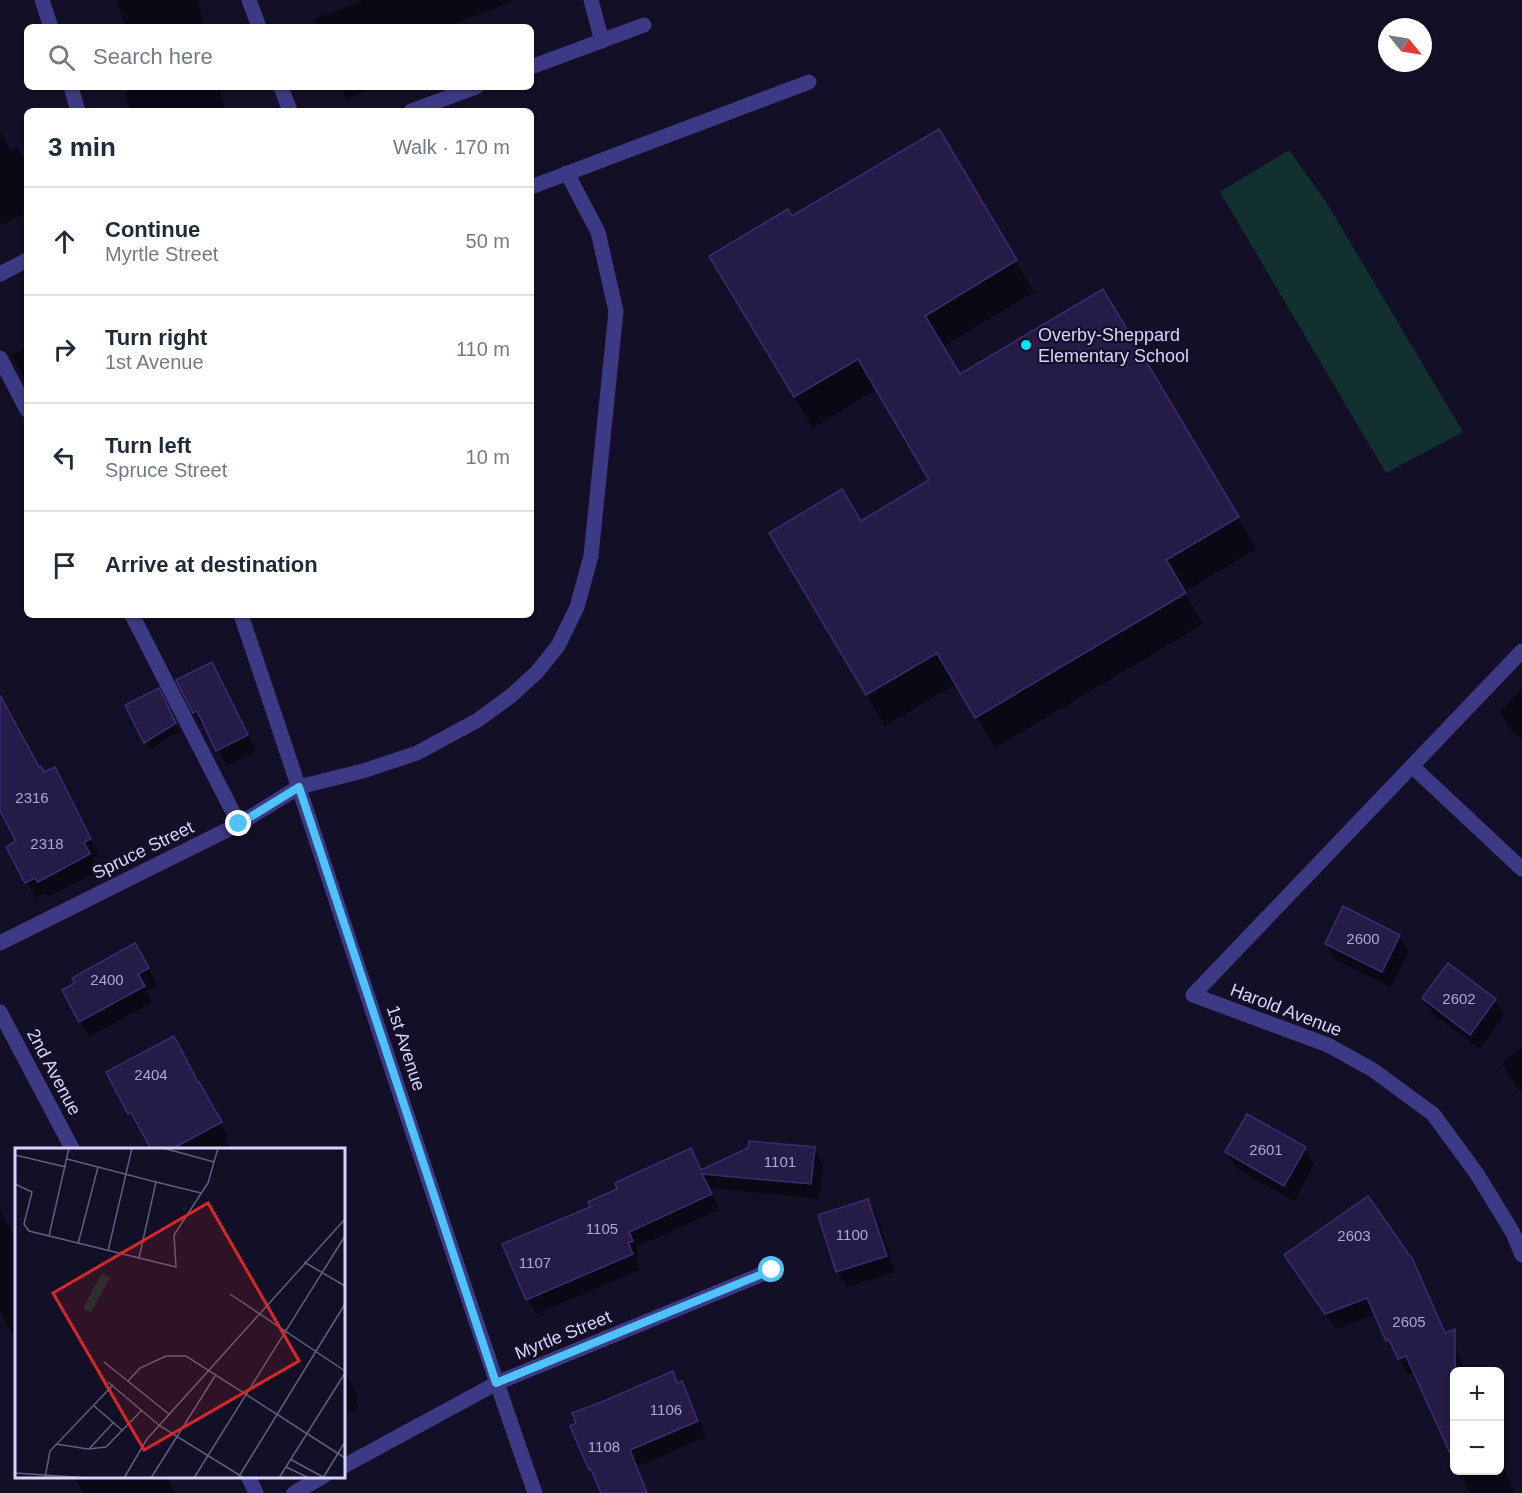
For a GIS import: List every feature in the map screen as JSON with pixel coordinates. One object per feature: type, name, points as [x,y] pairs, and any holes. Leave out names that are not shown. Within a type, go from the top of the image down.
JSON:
[{"type":"street","points":[[42,0],[50,24]]},
{"type":"street","points":[[249,0],[258,24]]},
{"type":"street","points":[[591,0],[602,41]]},
{"type":"street","points":[[534,66],[644,25]]},
{"type":"street","points":[[534,186],[809,82]]},
{"type":"street","points":[[72,90],[77,108]]},
{"type":"street","points":[[282,90],[289,108]]},
{"type":"street","points":[[419,108],[468,90]]},
{"type":"street","name":"Spruce Street","points":[[0,943],[239,824],[299,787],[363,771],[417,753],[478,720],[512,695],[537,672],[558,646],[577,607],[591,556],[616,311],[598,232],[567,172]]},
{"type":"street","points":[[0,274],[24,262]]},
{"type":"street","points":[[0,358],[24,405]]},
{"type":"street","points":[[134,618],[239,824]]},
{"type":"street","name":"1st Avenue","points":[[242,618],[496,1383],[535,1493]]},
{"type":"street","points":[[1522,651],[1412,766],[1522,868]]},
{"type":"street","name":"Harold Avenue","points":[[1412,766],[1193,995],[1328,1045],[1372,1070],[1433,1114],[1477,1174],[1513,1233],[1522,1255]]},
{"type":"street","name":"2nd Avenue","points":[[0,1012],[72,1148]]},
{"type":"street","name":"Myrtle Street","points":[[345,1465],[496,1383],[772,1270]]},
{"type":"street","points":[[249,1478],[256,1493]]},
{"type":"street","points":[[294,1493],[320,1478]]},
{"type":"green space","points":[[1289,150],[1328,205],[1463,432],[1386,473],[1220,192]]},
{"type":"building","points":[[939,129],[1017,260],[925,316],[960,374],[1103,289],[1239,517],[1166,560],[1186,593],[975,718],[937,653],[866,695],[769,533],[842,489],[861,521],[929,480],[858,359],[794,397],[709,256],[788,209],[792,216]]},
{"type":"building","points":[[212,662],[248,735],[216,751],[197,711],[193,713],[176,680]]},
{"type":"building","points":[[159,688],[176,723],[144,743],[125,705]]},
{"type":"building","points":[[0,695],[39,767],[41,766],[44,772],[55,767],[91,839],[84,842],[90,854],[38,882],[35,878],[25,883],[6,847],[16,841],[0,811]]},
{"type":"building","points":[[1343,906],[1400,935],[1382,972],[1325,944]]},
{"type":"building","points":[[135,943],[149,968],[138,974],[145,986],[79,1022],[62,990],[75,983],[72,978]]},
{"type":"building","points":[[1448,963],[1496,999],[1470,1035],[1422,998]]},
{"type":"building","points":[[174,1036],[222,1122],[174,1148],[150,1148],[131,1113],[128,1114],[106,1072]]},
{"type":"building","points":[[1247,1114],[1306,1147],[1284,1186],[1225,1152]]},
{"type":"building","points":[[749,1141],[815,1147],[811,1184],[702,1174],[712,1194],[629,1232],[633,1241],[628,1243],[633,1254],[526,1300],[502,1244],[590,1207],[588,1202],[617,1189],[615,1183],[691,1148],[701,1170],[748,1148]]},
{"type":"building","points":[[1368,1196],[1413,1260],[1445,1333],[1455,1329],[1455,1367],[1450,1367],[1450,1453],[1406,1356],[1398,1359],[1389,1340],[1386,1341],[1367,1298],[1325,1314],[1284,1255]]},
{"type":"building","points":[[868,1199],[887,1256],[836,1272],[818,1215]]},
{"type":"building","points":[[673,1371],[677,1383],[682,1381],[698,1421],[630,1450],[647,1493],[601,1493],[570,1426],[576,1423],[572,1413]]},
{"type":"place","name":"Overby-Sheppard Elementary School","points":[[1026,345]]},
{"type":"route","points":[[239,824],[299,787],[496,1383],[772,1270]]}]
